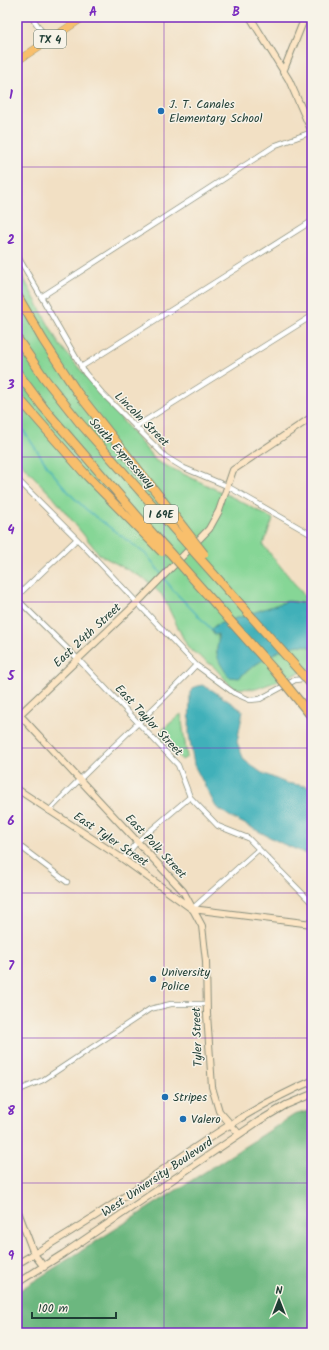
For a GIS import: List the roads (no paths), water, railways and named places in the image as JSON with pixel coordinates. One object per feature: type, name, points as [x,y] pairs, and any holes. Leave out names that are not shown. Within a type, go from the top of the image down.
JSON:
[{"type":"highway","points":[[17,295],[42,340],[77,392],[160,497],[235,597]]},
{"type":"highway","name":"South Expressway","points":[[17,338],[45,379],[79,422],[312,685]]},
{"type":"highway","name":"I 69E","points":[[17,372],[43,407],[289,688],[312,717]]},
{"type":"highway","points":[[17,396],[87,476],[233,624]]},
{"type":"main road","name":"TX 4","points":[[17,61],[84,17]]},
{"type":"street","points":[[32,17],[48,41]]},
{"type":"street","points":[[41,297],[276,146],[312,132],[289,80],[282,72],[272,51],[250,17]]},
{"type":"street","points":[[282,72],[305,17]]},
{"type":"street","points":[[82,367],[312,221]]},
{"type":"street","name":"Lincoln Street","points":[[17,255],[82,367],[102,393],[166,457],[184,468],[227,486],[312,534]]},
{"type":"street","points":[[136,428],[312,316]]},
{"type":"street","name":"East 24th Street","points":[[18,715],[153,588],[208,529],[219,511],[233,470],[312,417]]},
{"type":"street","points":[[17,479],[138,602],[196,665],[234,693],[250,700],[267,696],[295,680],[312,678]]},
{"type":"street","points":[[17,598],[77,539]]},
{"type":"street","name":"East Taylor Street","points":[[17,598],[78,659],[178,765],[190,797],[218,826],[248,838],[312,903]]},
{"type":"street","points":[[49,811],[79,778],[167,696],[196,665]]},
{"type":"street","name":"East Polk Street","points":[[18,715],[79,778],[183,891],[192,909]]},
{"type":"street","name":"East Tyler Street","points":[[17,789],[123,859],[192,909]]},
{"type":"street","points":[[123,859],[137,842],[190,797]]},
{"type":"street","points":[[17,844],[67,882]]},
{"type":"street","points":[[192,909],[259,849]]},
{"type":"street","points":[[192,909],[312,924]]},
{"type":"street","name":"Tyler Street","points":[[192,909],[202,926],[206,961],[212,1087],[219,1111],[239,1134]]},
{"type":"street","points":[[17,1091],[43,1080],[150,1009],[171,1004],[207,1004]]},
{"type":"street","name":"West University Boulevard","points":[[17,1264],[115,1202],[231,1124],[280,1094],[312,1081]]},
{"type":"street","name":"West University Boulevard","points":[[17,1283],[44,1267],[239,1134],[286,1105],[312,1094]]},
{"type":"street","points":[[17,1209],[34,1254],[44,1267]]},
{"type":"water","points":[[288,601],[312,605],[312,648],[304,645],[284,649],[263,660],[239,678],[229,677],[217,654],[218,634],[214,635],[211,629],[216,625]]},
{"type":"water","points":[[202,685],[243,711],[237,742],[244,760],[262,773],[286,783],[312,787],[312,856],[283,844],[231,817],[216,807],[194,765],[189,734],[190,692],[195,687]]},
{"type":"waterway","points":[[17,421],[50,470],[72,496],[88,511],[147,555],[162,575]]},
{"type":"waterway","points":[[164,578],[173,590],[211,629]]},
{"type":"place","name":"J. T. Canales Elementary School","points":[[161,111]]},
{"type":"place","name":"University Police","points":[[153,979]]},
{"type":"place","name":"Stripes","points":[[165,1097]]},
{"type":"place","name":"Valero","points":[[183,1119]]}]
